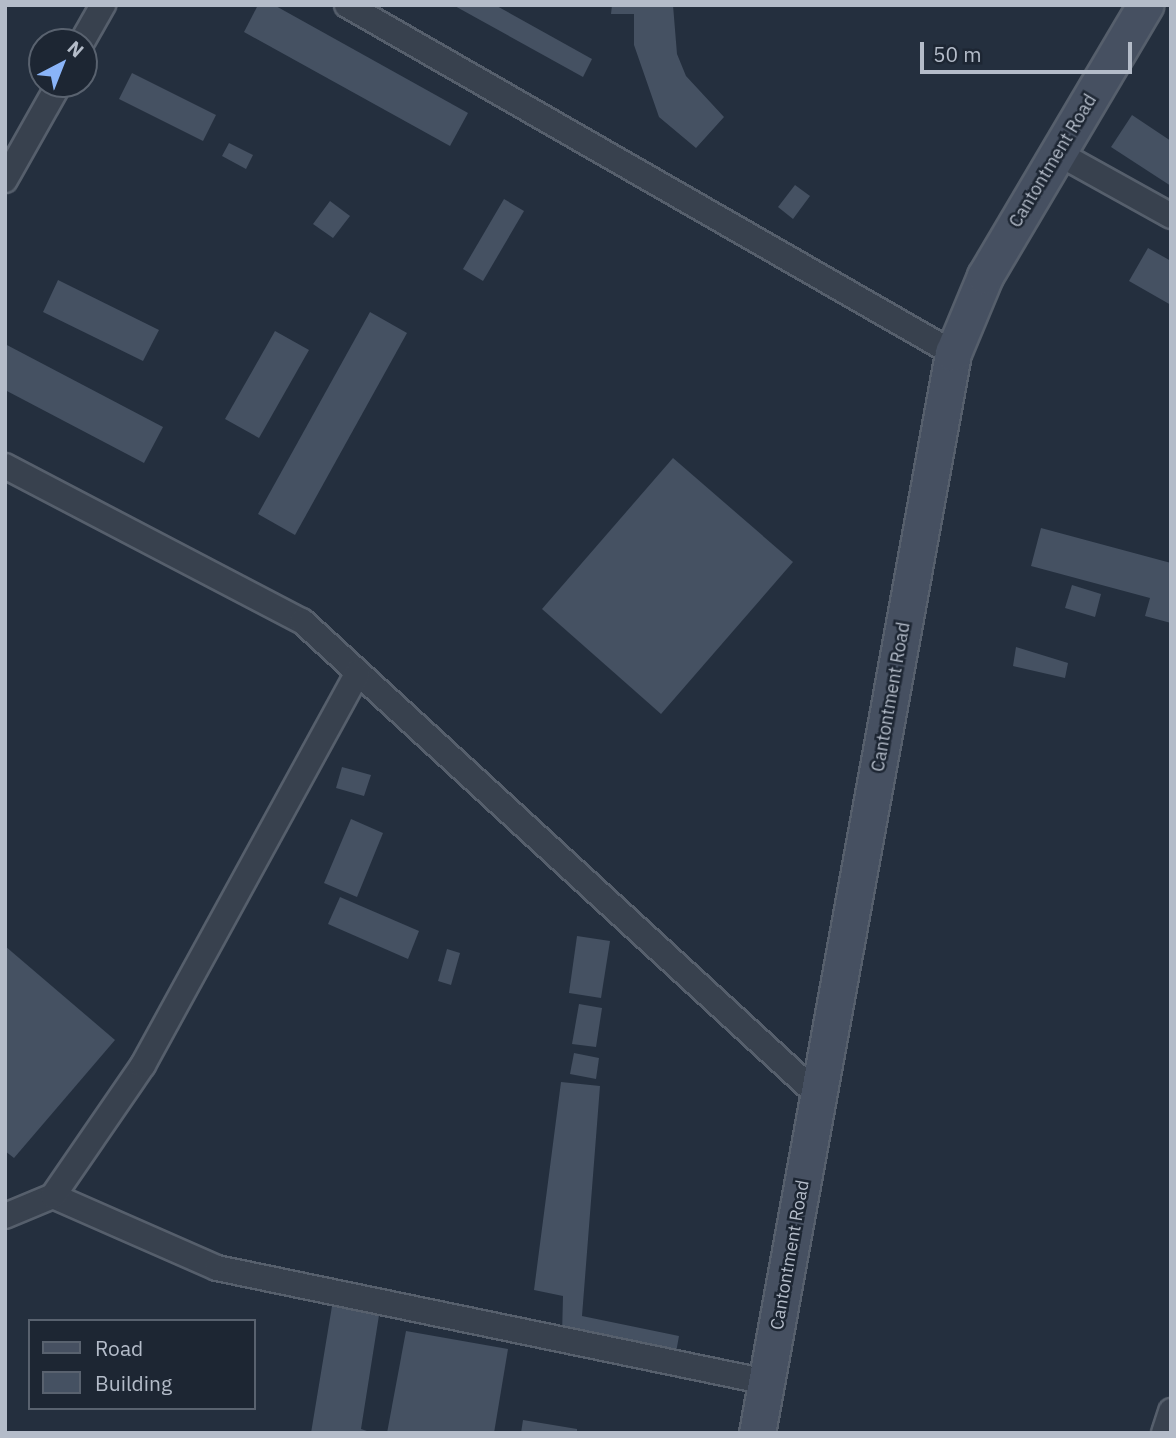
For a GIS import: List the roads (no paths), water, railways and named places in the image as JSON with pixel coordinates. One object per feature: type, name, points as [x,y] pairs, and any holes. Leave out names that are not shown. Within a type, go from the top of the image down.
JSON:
[{"type":"street","points":[[90,28],[103,5]]},
{"type":"street","points":[[347,5],[953,353]]},
{"type":"street","name":"Cantontment Road","points":[[757,1433],[953,353],[985,276],[1145,5]]},
{"type":"street","points":[[5,180],[51,98]]},
{"type":"street","points":[[1058,153],[1171,216]]},
{"type":"street","points":[[5,466],[302,621],[819,1096]]},
{"type":"street","points":[[5,1216],[53,1196],[143,1065],[358,673]]},
{"type":"street","points":[[53,1196],[217,1268],[767,1382]]},
{"type":"street","points":[[1164,1433],[1171,1411]]}]
